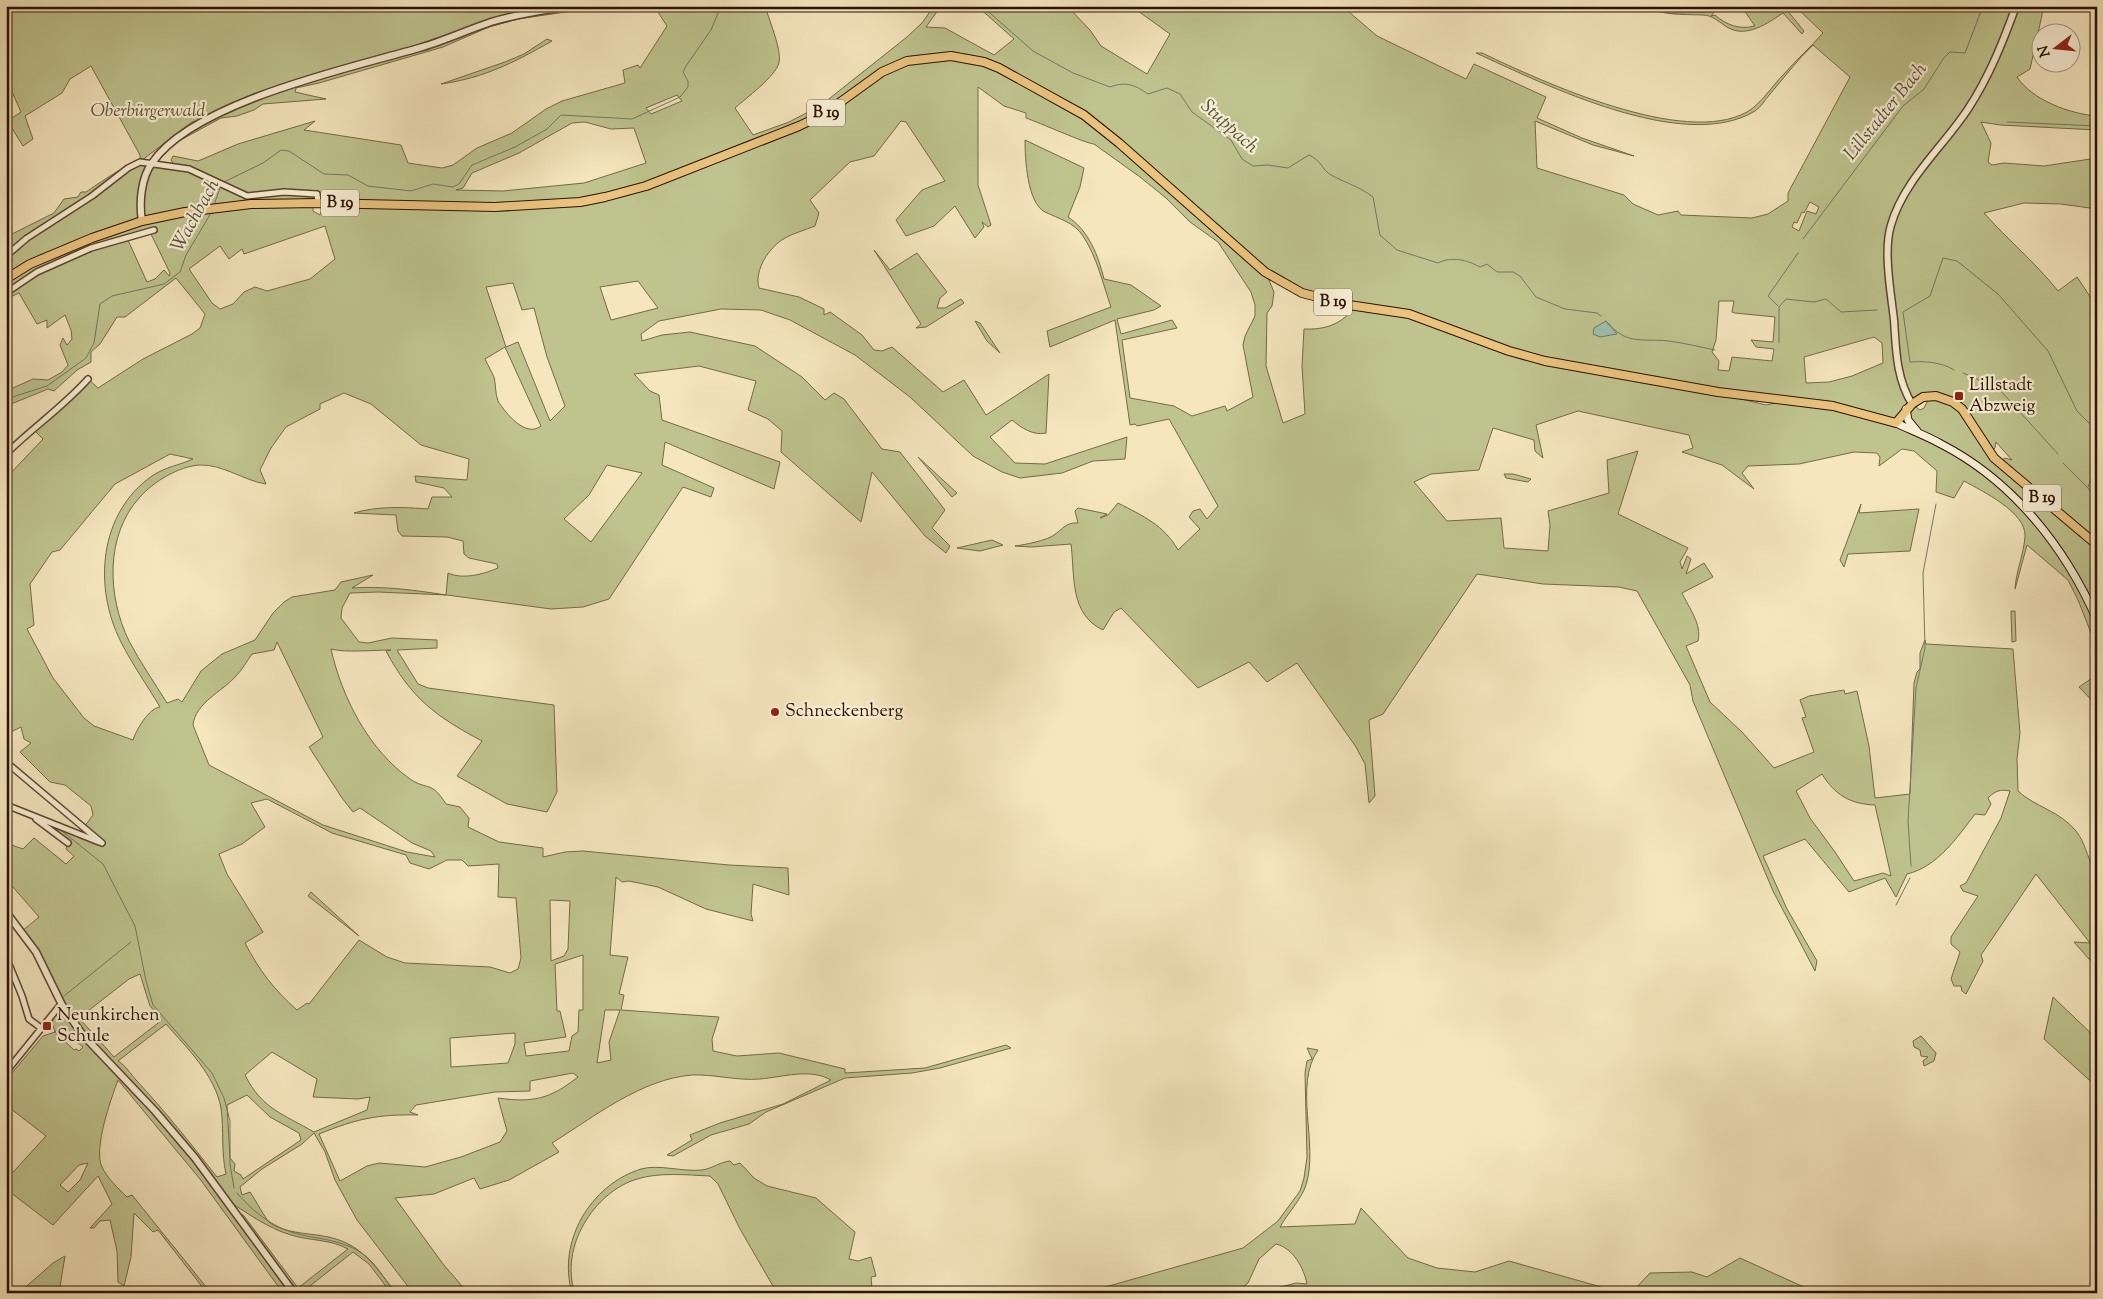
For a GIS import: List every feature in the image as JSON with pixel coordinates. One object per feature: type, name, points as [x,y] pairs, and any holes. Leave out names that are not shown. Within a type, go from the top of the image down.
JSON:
[{"type":"main road","name":"B 19","points":[[6,279],[30,264],[60,250],[142,221],[218,207],[318,203],[495,207],[564,203],[604,197],[646,186],[799,126],[824,114],[882,72],[907,61],[939,56],[964,58],[998,68],[1084,115],[1119,143],[1266,272],[1302,293],[1334,302],[1409,314],[1508,351],[1545,361],[1718,392],[1833,406],[1896,423]]},
{"type":"main road","name":"B 19","points":[[1909,406],[1923,397],[1936,396],[1958,405],[1994,458],[2097,545]]},
{"type":"main road","points":[[1909,406],[1896,423],[1942,444],[2002,486],[2021,504],[2061,552],[2097,620]]},
{"type":"main road","points":[[1909,406],[1911,425],[1923,436]]},
{"type":"street","points":[[142,221],[141,198],[146,174],[152,162],[176,139],[207,118],[278,90],[422,47],[492,22],[572,6]]},
{"type":"street","points":[[1909,406],[1902,387],[1898,365],[1889,258],[1891,226],[1907,191],[1968,109],[1988,76],[2004,42],[2016,6]]},
{"type":"street","points":[[6,256],[27,238],[92,196],[128,168],[140,162],[152,162],[189,169],[208,176],[226,187],[247,196],[284,192],[318,194],[318,203]]},
{"type":"street","points":[[6,293],[37,272],[91,248],[154,230]]},
{"type":"street","points":[[6,454],[43,419],[71,398],[88,379]]},
{"type":"street","points":[[6,762],[102,843],[6,806]]},
{"type":"street","points":[[25,812],[68,843]]},
{"type":"street","points":[[6,912],[36,952],[61,1004],[82,1034],[195,1158],[294,1293]]},
{"type":"street","points":[[6,957],[29,1019],[41,1028]]},
{"type":"street","points":[[6,1072],[61,1004]]},
{"type":"green space","name":"Oberbürgerwald","points":[[6,6],[606,6],[518,19],[489,27],[443,47],[296,88],[295,92],[326,99],[263,104],[254,110],[237,116],[221,118],[177,142],[155,163],[175,166],[171,160],[173,156],[198,161],[238,144],[315,121],[304,130],[401,145],[408,163],[442,168],[453,165],[477,148],[512,133],[546,109],[562,101],[625,83],[623,70],[638,65],[640,68],[667,26],[654,6],[765,6],[779,51],[779,63],[772,75],[735,108],[753,135],[789,122],[820,106],[907,37],[922,23],[934,6],[941,6],[926,27],[945,28],[994,55],[1014,39],[977,6],[1067,6],[1090,30],[1101,46],[1147,74],[1170,34],[1131,6],[1342,6],[1377,36],[1466,79],[1474,64],[1546,97],[1537,118],[1582,138],[1634,156],[1593,145],[1535,121],[1537,168],[1624,195],[1633,204],[1658,215],[1678,211],[1681,215],[1752,218],[1768,214],[1788,201],[1788,193],[1850,77],[1813,45],[1755,111],[1725,122],[1691,124],[1653,120],[1614,110],[1538,81],[1476,53],[1482,53],[1576,94],[1614,106],[1652,116],[1688,122],[1720,121],[1752,109],[1823,33],[1797,8],[1806,6],[2044,6],[2040,22],[2030,22],[2030,69],[2017,77],[2032,93],[2052,104],[2086,115],[2097,116],[2097,130],[2000,125],[1981,122],[1991,143],[1988,162],[1992,165],[2004,163],[2044,166],[2097,158],[2097,209],[2061,204],[2024,203],[1984,213],[2058,291],[2077,277],[2097,307],[2097,648],[2068,580],[2027,545],[2015,589],[2025,536],[2023,527],[2011,511],[2002,503],[1964,481],[1954,498],[1936,492],[1937,471],[1914,451],[1902,449],[1879,466],[1880,457],[1877,453],[1854,452],[1799,464],[1748,466],[1742,473],[1754,489],[1722,465],[1682,452],[1693,448],[1689,435],[1578,411],[1536,425],[1543,458],[1535,451],[1534,440],[1493,428],[1479,470],[1431,474],[1414,482],[1447,521],[1501,518],[1504,548],[1548,551],[1550,525],[1548,511],[1609,493],[1607,460],[1638,451],[1618,514],[1688,548],[1680,562],[1682,569],[1687,556],[1691,559],[1686,574],[1704,563],[1713,577],[1682,593],[1697,622],[1699,635],[1698,641],[1686,646],[1710,702],[1743,733],[1774,768],[1814,752],[1802,718],[1806,717],[1800,700],[1809,696],[1844,690],[1845,694],[1857,691],[1869,746],[1875,798],[1910,794],[1914,683],[1917,672],[1920,669],[1920,653],[1925,640],[1926,644],[2013,649],[2020,733],[2017,759],[2018,791],[2070,824],[2082,840],[2094,869],[2097,868],[2097,968],[2074,942],[2090,943],[2036,874],[1981,955],[1983,961],[1966,994],[1962,991],[1961,986],[1954,986],[1951,979],[1960,952],[1951,944],[1951,937],[1978,896],[1963,891],[1960,886],[1966,883],[2001,818],[2010,791],[2000,790],[1988,798],[1991,804],[1985,815],[1975,814],[1953,842],[1937,858],[1928,865],[1907,874],[1896,897],[1885,878],[1849,892],[1805,839],[1763,856],[1787,909],[1817,961],[1815,971],[1773,891],[1693,701],[1690,685],[1637,591],[1619,587],[1543,584],[1477,574],[1383,714],[1369,720],[1375,796],[1369,803],[1365,764],[1356,747],[1297,663],[1267,682],[1249,662],[1198,688],[1121,608],[1114,612],[1103,630],[1092,623],[1084,614],[1076,593],[1071,544],[1031,547],[1015,546],[1047,539],[1068,525],[1078,523],[1075,511],[1078,508],[1107,514],[1100,518],[1108,515],[1118,503],[1152,522],[1166,534],[1178,550],[1200,529],[1189,517],[1193,511],[1200,509],[1207,519],[1218,506],[1169,419],[1137,426],[1135,424],[1130,425],[1115,320],[1050,347],[1047,331],[1111,307],[1096,262],[1083,236],[1071,224],[1045,212],[1034,199],[1028,179],[1025,140],[1084,168],[1080,187],[1068,217],[1082,229],[1092,244],[1104,279],[1131,285],[1161,306],[1154,310],[1117,319],[1121,334],[1172,320],[1177,328],[1122,340],[1130,398],[1174,406],[1192,416],[1225,406],[1227,411],[1253,397],[1243,345],[1245,336],[1255,316],[1255,305],[1251,292],[1218,242],[1190,222],[1166,198],[1140,177],[1094,144],[1026,118],[1026,113],[1004,106],[978,87],[978,185],[991,225],[988,227],[982,222],[984,227],[975,238],[955,206],[934,226],[906,236],[896,220],[922,190],[945,181],[906,122],[901,121],[874,156],[850,162],[810,200],[819,213],[815,226],[788,236],[773,247],[761,267],[758,281],[759,288],[799,297],[824,309],[824,315],[830,312],[862,335],[874,350],[882,351],[892,347],[943,392],[964,380],[986,415],[1049,374],[1046,433],[1041,434],[1028,431],[1012,420],[990,437],[1015,463],[1045,464],[1127,437],[1125,459],[1093,461],[1062,473],[1020,478],[1002,472],[973,456],[910,397],[855,355],[790,320],[761,310],[721,309],[659,321],[641,334],[642,341],[662,335],[690,332],[755,346],[802,377],[825,400],[834,393],[844,399],[882,449],[900,452],[945,510],[932,528],[950,546],[946,553],[925,536],[872,472],[861,522],[781,452],[782,431],[768,419],[748,410],[756,381],[699,366],[634,374],[650,391],[659,395],[662,420],[780,462],[774,489],[665,442],[662,465],[714,488],[711,497],[683,487],[609,599],[583,607],[551,609],[446,595],[378,592],[350,593],[342,608],[341,618],[359,642],[368,643],[392,638],[437,640],[437,648],[397,650],[418,684],[428,688],[554,705],[557,792],[547,812],[507,804],[457,776],[482,741],[438,714],[415,694],[386,651],[391,650],[352,651],[331,649],[342,686],[350,704],[370,738],[382,753],[410,779],[437,792],[446,804],[460,807],[469,818],[468,827],[499,842],[543,848],[543,857],[565,852],[583,851],[729,865],[788,868],[789,895],[753,884],[751,914],[753,921],[706,909],[658,887],[629,881],[622,882],[616,877],[610,955],[628,957],[619,994],[624,995],[621,1010],[719,1017],[712,1039],[713,1051],[737,1056],[779,1053],[845,1069],[845,1073],[925,1068],[1006,1045],[1011,1048],[940,1068],[912,1073],[845,1078],[766,1112],[749,1124],[711,1135],[673,1156],[667,1155],[692,1140],[690,1135],[720,1123],[783,1104],[831,1080],[814,1074],[796,1074],[760,1079],[700,1075],[673,1078],[636,1091],[601,1111],[552,1143],[559,1152],[509,1180],[480,1189],[474,1178],[434,1194],[395,1198],[443,1264],[468,1293],[413,1293],[357,1220],[335,1180],[325,1152],[314,1133],[302,1144],[262,1169],[240,1187],[242,1195],[250,1192],[268,1221],[276,1226],[289,1231],[336,1239],[357,1249],[366,1256],[396,1293],[391,1293],[369,1264],[353,1252],[301,1293],[283,1293],[200,1179],[118,1080],[107,1111],[101,1137],[100,1159],[102,1167],[110,1179],[127,1197],[132,1195],[211,1293],[207,1293],[158,1230],[153,1232],[134,1213],[131,1257],[124,1286],[118,1282],[117,1251],[110,1220],[100,1221],[94,1228],[90,1228],[112,1204],[98,1176],[53,1225],[6,1189],[6,1180],[46,1136],[6,1105],[6,1080],[43,1036],[55,1032],[52,1023],[54,1017],[51,1016],[61,1004],[47,974],[21,932],[39,917],[6,879],[6,843],[23,849],[34,838],[66,864],[74,856],[66,849],[68,843],[25,812],[100,843],[84,827],[93,815],[91,806],[65,785],[50,782],[20,752],[31,743],[24,739],[21,727],[11,732],[6,724],[6,478],[43,439],[35,431],[88,379],[98,388],[143,359],[192,334],[200,328],[205,314],[176,278],[125,317],[117,317],[100,344],[91,352],[91,362],[77,370],[54,391],[48,389],[6,406],[6,391],[33,379],[48,380],[62,372],[68,365],[60,345],[63,338],[67,345],[72,339],[71,330],[65,315],[47,328],[47,320],[37,324],[19,293],[6,299],[6,265],[13,260],[8,255],[6,256],[6,237],[54,213],[64,199],[78,197],[81,192],[86,192],[121,169],[140,161],[140,155],[91,66],[70,79],[62,93],[25,116],[33,139],[23,146],[10,125],[6,126],[6,122],[21,112],[6,78]],"holes":[[[677,95],[682,101],[651,114],[646,108]],[[205,119],[191,128],[152,162],[141,161],[192,122]],[[585,122],[611,129],[634,128],[646,163],[584,183],[503,191],[456,190],[463,188],[472,173],[519,153],[572,123]],[[317,194],[322,199],[388,204],[323,207],[320,215],[313,211],[313,207],[293,203],[313,199]],[[1810,202],[1819,207],[1816,214],[1807,211],[1799,231],[1792,227],[1794,222],[1797,223],[1802,212],[1804,213]],[[325,226],[335,259],[310,279],[267,291],[255,287],[244,292],[233,304],[220,309],[212,303],[189,269],[220,246],[229,259],[242,249],[244,254]],[[150,232],[170,273],[169,276],[164,270],[155,279],[147,282],[127,238]],[[1266,273],[1313,297],[1355,306],[1345,317],[1333,325],[1304,329],[1302,366],[1305,414],[1283,423],[1266,366],[1267,313],[1272,306],[1274,292]],[[638,281],[658,308],[611,320],[600,287]],[[513,283],[522,310],[534,308],[547,357],[565,406],[550,421],[518,342],[506,347],[486,287]],[[1719,301],[1734,301],[1732,312],[1735,313],[1775,317],[1773,342],[1751,340],[1756,347],[1774,349],[1772,361],[1732,357],[1729,371],[1718,370],[1719,361],[1712,352],[1716,340]],[[1874,337],[1882,343],[1883,363],[1852,376],[1829,382],[1806,383],[1804,357]],[[505,347],[541,426],[535,429],[529,429],[517,423],[498,401],[494,377],[485,359]],[[344,393],[371,404],[421,445],[469,459],[467,480],[415,476],[416,482],[444,488],[452,497],[432,497],[428,509],[381,508],[354,513],[396,515],[398,531],[402,536],[447,537],[463,541],[464,554],[469,558],[497,564],[498,568],[473,575],[460,576],[448,573],[446,595],[399,589],[352,588],[373,575],[341,582],[335,590],[292,597],[273,613],[255,640],[222,654],[201,671],[182,702],[178,699],[167,703],[129,641],[122,623],[114,586],[113,566],[115,547],[120,529],[129,512],[145,491],[167,476],[184,468],[208,465],[266,484],[260,470],[271,448],[286,427],[320,409],[320,404]],[[1717,393],[1780,402],[1766,405]],[[1930,396],[1924,408],[1920,410],[1912,404]],[[1906,410],[1911,425],[1897,423]],[[1996,442],[2012,460],[2005,458],[1999,462],[1990,453],[1995,448]],[[170,454],[193,459],[157,473],[134,492],[121,510],[112,530],[106,552],[105,575],[112,621],[125,650],[160,707],[147,715],[133,740],[94,726],[84,718],[53,678],[27,629],[34,625],[30,584],[52,552],[60,550],[115,484]],[[607,465],[642,473],[591,542],[564,519],[589,495]],[[277,642],[323,737],[309,747],[342,798],[353,812],[360,808],[412,843],[431,851],[435,857],[407,852],[323,825],[209,765],[193,725],[195,717],[210,698],[231,682],[252,654],[274,650]],[[1822,774],[1832,788],[1844,797],[1858,803],[1875,805],[1891,876],[1883,873],[1854,881],[1810,818],[1796,791]],[[267,799],[332,833],[406,855],[410,863],[429,869],[447,860],[462,860],[468,866],[499,864],[498,897],[516,898],[521,958],[518,969],[510,973],[490,967],[405,963],[387,957],[359,940],[309,1004],[307,1003],[297,1010],[268,979],[245,943],[263,932],[227,874],[219,854],[242,844],[265,827],[251,803]],[[550,900],[570,901],[568,949],[564,956],[551,961]],[[583,955],[583,1010],[579,1010],[578,1032],[572,1036],[569,1051],[526,1056],[524,1043],[566,1037],[560,1011],[557,1011],[555,964]],[[140,974],[150,1006],[162,1020],[114,1057],[79,1018],[129,979]],[[605,1010],[620,1010],[609,1042],[611,1060],[597,1063]],[[166,1024],[199,1063],[213,1084],[218,1096],[222,1116],[226,1174],[217,1177],[178,1128],[118,1061]],[[59,1027],[83,1047],[79,1051],[74,1050],[55,1032]],[[515,1033],[515,1044],[508,1063],[451,1067],[450,1038]],[[272,1052],[317,1079],[313,1097],[358,1099],[370,1097],[367,1110],[314,1132],[274,1110],[259,1096],[245,1075]],[[573,1073],[578,1077],[559,1090],[541,1098],[521,1100],[498,1098],[507,1131],[500,1142],[461,1157],[425,1167],[379,1163],[367,1166],[340,1181],[319,1134],[367,1118],[390,1115],[418,1115],[410,1112],[416,1105],[495,1092],[530,1091],[530,1081]],[[247,1095],[270,1117],[299,1133],[301,1140],[243,1179],[241,1175],[234,1171],[235,1164],[230,1158],[227,1105]],[[88,1163],[80,1180],[68,1192],[60,1185],[79,1165]],[[225,1199],[282,1232],[298,1237],[334,1243],[348,1249],[298,1288],[244,1216],[230,1206]]]},
{"type":"green space","points":[[1643,6],[1670,13],[1712,12],[1710,6],[1719,6],[1711,16],[1715,15],[1724,22],[1739,27],[1749,27],[1755,26],[1741,6],[1780,6],[1785,12],[1787,10],[1804,31],[1802,34],[1783,13],[1756,28],[1742,31],[1727,27],[1706,15],[1665,13]]},
{"type":"green space","points":[[547,39],[552,41],[499,68],[471,78],[441,84],[524,54]]},
{"type":"green space","points":[[874,250],[890,270],[917,253],[947,292],[940,298],[937,308],[945,308],[961,299],[964,303],[926,327],[916,328],[921,324]]},
{"type":"green space","points":[[975,321],[980,323],[1000,353],[987,341]]},
{"type":"green space","points":[[918,457],[957,493],[952,497]]},
{"type":"green space","points":[[1504,474],[1513,474],[1531,479],[1528,482],[1506,478]]},
{"type":"green space","points":[[1861,504],[1859,513],[1919,509],[1910,551],[1848,554],[1844,567],[1840,560]]},
{"type":"green space","points":[[992,540],[1003,545],[980,551],[957,548]]},
{"type":"green space","points":[[2011,611],[2015,611],[2016,641],[2012,642]]},
{"type":"green space","points":[[2097,675],[2097,706],[2079,687]]},
{"type":"green space","points":[[311,892],[359,936],[308,896]]},
{"type":"green space","points":[[2053,997],[2097,1039],[2097,1087],[2044,1039]]},
{"type":"green space","points":[[1921,1036],[1936,1053],[1934,1061],[1924,1066],[1923,1061],[1928,1057],[1921,1056],[1920,1050],[1914,1047],[1913,1041]]},
{"type":"green space","points":[[1307,1048],[1318,1050],[1311,1064],[1307,1081],[1309,1169],[1304,1191],[1280,1227],[1355,1224],[1361,1208],[1408,1258],[1437,1268],[1475,1272],[1509,1261],[1619,1292],[1635,1289],[1650,1273],[1692,1272],[1707,1277],[1740,1258],[1817,1293],[1325,1293],[1318,1287],[1317,1293],[1295,1293],[1294,1286],[1284,1288],[1285,1293],[1258,1293],[1296,1283],[1307,1284],[1297,1260],[1288,1250],[1276,1244],[1259,1259],[1248,1283],[1236,1293],[1084,1293],[1243,1248],[1278,1221],[1300,1191],[1304,1178],[1307,1157],[1305,1073],[1307,1061],[1312,1059]]},
{"type":"green space","points":[[730,1161],[734,1165],[740,1163],[754,1178],[767,1186],[816,1198],[855,1232],[849,1259],[858,1261],[871,1257],[876,1276],[871,1277],[872,1288],[876,1293],[777,1293],[740,1229],[718,1184],[710,1176],[674,1174],[655,1175],[637,1179],[621,1186],[594,1209],[576,1241],[572,1258],[571,1276],[575,1293],[572,1293],[569,1274],[569,1254],[574,1236],[582,1218],[593,1202],[607,1188],[623,1177],[641,1169],[655,1167],[702,1170]]},
{"type":"green space","points":[[65,1256],[59,1293],[19,1293],[53,1263]]},
{"type":"shaded area","points":[[1606,321],[1617,334],[1600,337],[1593,334],[1594,328]]},
{"type":"waterway","name":"Wachbach","points":[[224,182],[263,163],[281,150],[289,151],[324,174],[348,175],[368,186],[411,191],[433,184],[453,187],[459,184],[472,165],[515,147],[547,129],[561,115],[632,119],[680,97],[688,87],[688,81],[683,72],[711,30],[721,6]]},
{"type":"waterway","name":"Stuppach","points":[[982,6],[1033,51],[1073,73],[1110,87],[1126,84],[1139,88],[1148,94],[1167,88],[1180,94],[1192,112],[1231,140],[1242,159],[1253,166],[1268,165],[1288,168],[1309,155],[1313,157],[1331,175],[1373,197],[1380,235],[1397,250],[1438,263],[1454,259],[1470,262],[1480,267],[1487,264],[1497,272],[1513,272],[1520,276],[1536,297],[1565,309],[1597,313],[1601,316]]},
{"type":"waterway","name":"Lillstadter Bach","points":[[1803,239],[1903,106],[1924,89],[1943,59],[1950,52],[1965,53],[1983,6]]},
{"type":"waterway","points":[[2007,122],[2097,126]]},
{"type":"waterway","name":"Wachbach","points":[[214,205],[221,185]]},
{"type":"waterway","name":"Wachbach","points":[[6,399],[47,386],[86,358],[94,343],[100,304],[112,296],[164,284],[180,272],[186,255],[211,213]]},
{"type":"waterway","points":[[1778,306],[1768,296],[1798,253]]},
{"type":"waterway","points":[[1954,370],[1944,365],[1910,362],[1903,312],[1930,296],[1943,258],[1957,261],[1998,294],[2048,351],[2077,411],[2097,431]]},
{"type":"waterway","points":[[1779,343],[1779,307],[1786,299],[1814,302],[1826,299],[1841,312],[1877,310]]},
{"type":"waterway","points":[[1606,321],[1628,338],[1669,341],[1715,350]]},
{"type":"waterway","points":[[1963,373],[1998,388],[2058,454]]},
{"type":"waterway","points":[[2063,463],[2088,488],[2097,502]]},
{"type":"waterway","points":[[2088,487],[2097,463]]},
{"type":"waterway","points":[[1911,866],[1908,821],[1916,688],[1925,648],[1923,573],[1936,504]]},
{"type":"waterway","points":[[62,831],[103,864],[135,926],[153,1005],[212,1073],[224,1098],[230,1121],[230,1164],[234,1188]]},
{"type":"waterway","points":[[1896,905],[1910,878]]},
{"type":"waterway","points":[[64,996],[131,942]]},
{"type":"waterway","points":[[237,1193],[261,1216],[279,1227],[300,1235],[338,1242],[357,1250],[372,1262],[395,1293]]},
{"type":"place","name":"Lillstadt Abzweig","points":[[1959,396]]},
{"type":"place","name":"Schneckenberg","points":[[775,712]]},
{"type":"place","name":"Neunkirchen Schule","points":[[47,1026]]}]
